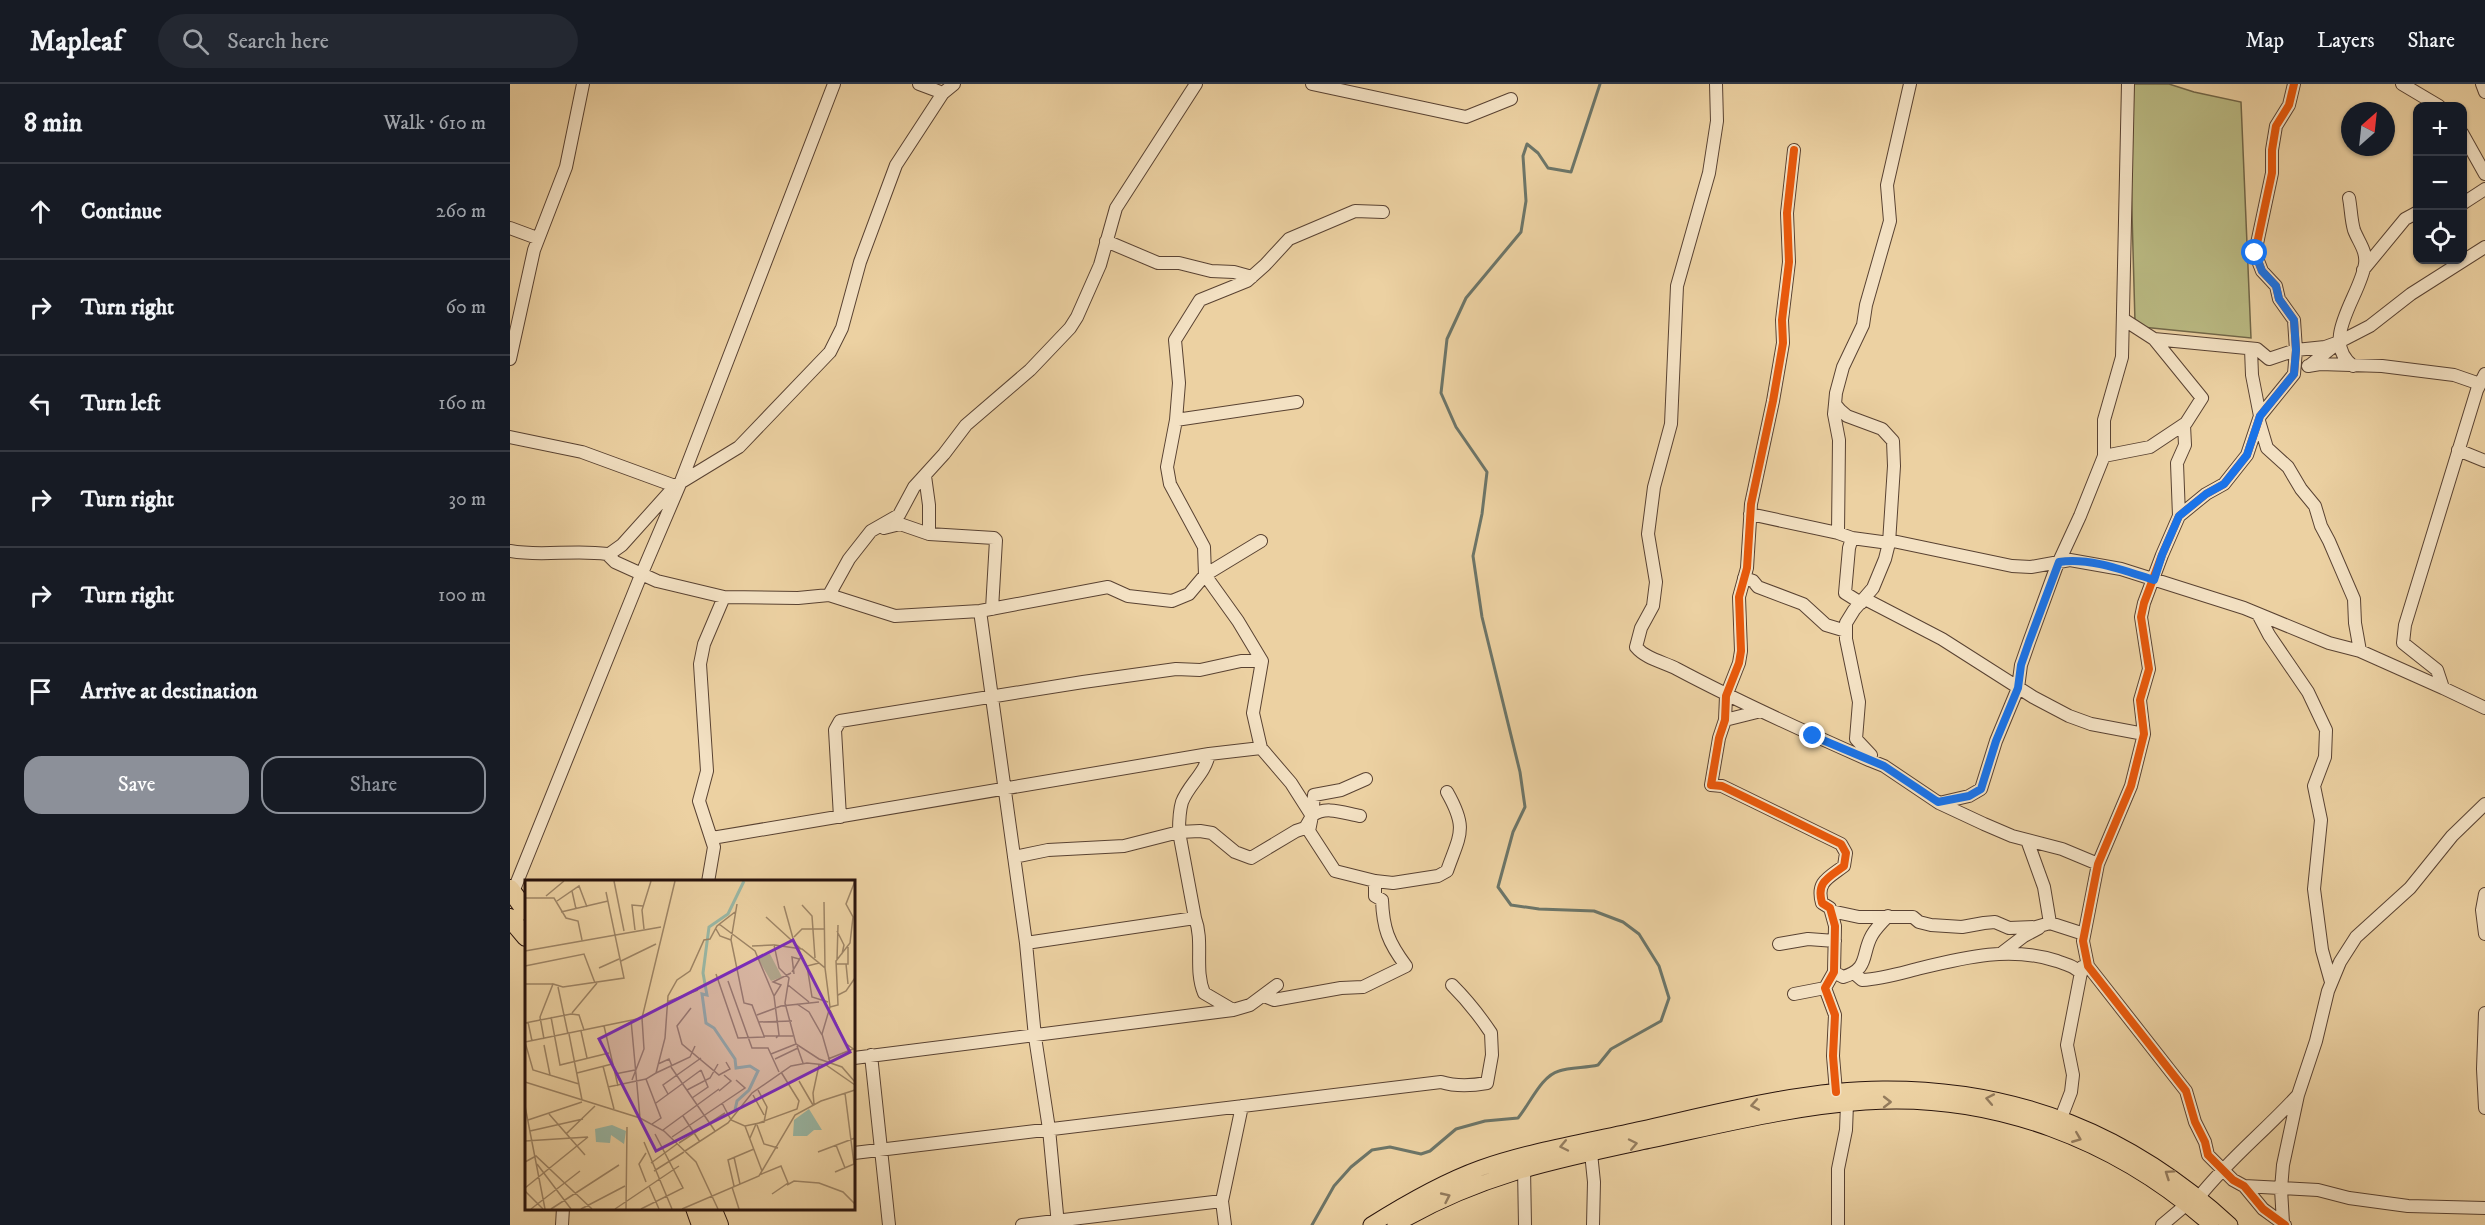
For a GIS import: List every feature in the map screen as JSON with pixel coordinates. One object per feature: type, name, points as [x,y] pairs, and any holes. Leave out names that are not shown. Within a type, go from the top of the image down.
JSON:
[{"type":"highway","points":[[512,890],[525,910]]},
{"type":"highway","points":[[510,918],[525,936]]},
{"type":"highway","points":[[695,1210],[701,1225]]},
{"type":"highway","points":[[712,1210],[719,1225]]},
{"type":"main road","points":[[1371,1225],[1438,1186],[1481,1168],[1524,1155],[1755,1105],[1836,1092],[1883,1089],[1951,1093],[2018,1105],[2061,1118],[2133,1152],[2169,1174],[2193,1200],[2211,1225]]},
{"type":"main road","points":[[1395,1225],[1462,1190],[1524,1168],[1796,1110],[1847,1104],[1909,1102],[1948,1105],[2004,1115],[2083,1140],[2193,1200],[2230,1225]]},
{"type":"street","points":[[510,359],[512,338],[534,250],[567,161],[583,84]]},
{"type":"street","points":[[512,890],[642,573],[834,84]]},
{"type":"street","points":[[919,84],[943,93]]},
{"type":"street","points":[[608,555],[622,545],[677,485],[739,447],[809,376],[836,344],[860,262],[890,178],[919,127],[943,93],[954,84]]},
{"type":"street","points":[[829,595],[844,566],[871,531],[899,514],[914,487],[966,425],[1030,370],[1070,328],[1080,312],[1100,265],[1116,208],[1196,84]]},
{"type":"street","points":[[1312,84],[1466,117],[1511,99]]},
{"type":"street","points":[[1716,84],[1717,121],[1709,173],[1677,286],[1671,424],[1654,487],[1648,534],[1656,582],[1653,606],[1641,628],[1636,647],[1641,653],[1673,667],[1726,696],[1884,766],[1938,802],[2012,836],[2062,849],[2098,864]]},
{"type":"street","points":[[1838,533],[1839,440],[1834,414],[1836,393],[1843,367],[1863,325],[1866,305],[1890,221],[1887,185],[1910,84]]},
{"type":"street","points":[[1938,802],[1969,796],[1981,789],[1996,741],[2018,688],[2025,653],[2059,562],[2104,456],[2104,420],[2122,357],[2128,84]]},
{"type":"street","points":[[2294,84],[2289,105],[2276,126],[2272,150],[2272,173],[2255,253],[2262,271],[2276,286],[2279,299],[2294,320],[2296,350],[2294,374]]},
{"type":"street","points":[[2402,84],[2432,102]]},
{"type":"street","points":[[2482,84],[2485,92]]},
{"type":"street","points":[[2467,141],[2484,177]]},
{"type":"street","points":[[1794,150],[1786,213],[1790,262],[1782,320],[1783,342],[1750,514],[1744,578],[1739,597],[1740,657],[1726,696],[1725,720],[1719,738],[1711,785],[1722,786],[1841,844],[1846,853],[1844,866],[1822,884],[1819,891],[1822,903],[1831,911],[1859,917],[1913,917],[1919,922],[1931,925],[1962,927],[1995,922],[2009,928],[2047,924],[2084,934]]},
{"type":"street","points":[[2467,201],[2485,189]]},
{"type":"street","points":[[2349,198],[2353,228],[2363,248],[2365,264],[2338,334],[2340,353],[2352,365]]},
{"type":"street","points":[[1201,580],[1204,548],[1170,484],[1167,466],[1176,420],[1179,383],[1175,340],[1181,327],[1200,300],[1247,281],[1289,239],[1355,211],[1383,212]]},
{"type":"street","points":[[2363,270],[2405,219],[2413,215]]},
{"type":"street","points":[[510,228],[537,238]]},
{"type":"street","points":[[1106,241],[1158,263],[1179,263],[1211,271],[1252,276]]},
{"type":"street","points":[[2467,257],[2485,247]]},
{"type":"street","points":[[2179,516],[2206,494],[2224,484],[2247,455],[2259,418],[2294,374],[2309,366],[2339,342],[2370,326],[2411,294],[2456,264]]},
{"type":"street","points":[[2104,456],[2150,447],[2184,424],[2202,399],[2154,339],[2123,319]]},
{"type":"street","points":[[2154,339],[2257,349],[2269,359],[2296,350],[2339,342]]},
{"type":"street","points":[[2312,348],[2352,365]]},
{"type":"street","points":[[2251,349],[2252,375],[2267,448],[2288,467],[2301,489],[2315,506],[2321,526],[2354,599],[2360,651]]},
{"type":"street","points":[[2309,366],[2320,364],[2382,366],[2482,379],[2404,625],[2403,643],[2437,670],[2443,688]]},
{"type":"street","points":[[1176,420],[1297,402]]},
{"type":"street","points":[[1836,404],[1847,416],[1882,429],[1893,441],[1894,466],[1888,542],[1881,571],[1873,588],[1849,617],[1846,631],[1859,702],[1856,739],[1871,755],[1869,760]]},
{"type":"street","points":[[2061,1118],[2071,1092],[2073,1075],[2067,1045],[2081,974],[2084,934],[2098,864],[2131,786],[2144,734],[2140,700],[2149,669],[2141,617],[2162,555],[2179,516],[2177,464],[2185,445],[2184,424]]},
{"type":"street","points":[[510,437],[582,452],[677,485]]},
{"type":"street","points":[[2458,450],[2485,460]]},
{"type":"street","points":[[925,476],[929,505],[929,534]]},
{"type":"street","points":[[1750,514],[1852,538],[1888,542],[2012,566],[2031,567],[2070,560],[2121,569],[2258,614],[2329,643],[2360,651],[2485,708]]},
{"type":"street","points":[[871,531],[900,524],[929,534],[996,540],[986,610],[991,697],[1026,944],[1058,1223]]},
{"type":"street","points":[[1852,538],[1845,593],[1942,639],[2018,688],[2069,716],[2091,724],[2144,734]]},
{"type":"street","points":[[510,551],[527,554],[602,553],[615,562],[671,586],[724,597],[798,598],[829,595],[895,616],[986,610],[1108,587],[1128,596],[1172,601],[1189,594],[1201,580],[1261,541]]},
{"type":"street","points":[[1744,578],[1753,581],[1758,587],[1803,604],[1826,625],[1846,631]]},
{"type":"street","points":[[1201,580],[1214,587],[1262,661],[1253,713],[1261,748],[1291,783],[1312,816]]},
{"type":"street","points":[[708,880],[714,856],[712,838],[699,801],[706,771],[700,664],[704,644],[724,597]]},
{"type":"street","points":[[2258,614],[2274,643],[2308,692],[2326,730],[2325,757],[2314,786],[2321,820],[2314,889],[2322,950],[2331,982]]},
{"type":"street","points":[[840,817],[835,730],[838,722],[1176,669],[1200,670],[1241,661],[1262,661]]},
{"type":"street","points":[[1725,720],[1761,711]]},
{"type":"street","points":[[712,838],[1209,754],[1261,748]]},
{"type":"street","points":[[1209,754],[1206,766],[1183,800],[1179,831],[1200,939],[1202,987],[1209,997],[1233,1010]]},
{"type":"street","points":[[1366,779],[1341,790],[1314,795],[1309,831],[1335,871],[1375,881],[1393,883],[1438,876],[1447,871],[1462,827],[1459,813],[1447,792]]},
{"type":"street","points":[[2284,1224],[2283,1165],[2298,1095],[2316,1041],[2331,982],[2340,962],[2356,937],[2410,888],[2452,836],[2485,804]]},
{"type":"street","points":[[1014,857],[1048,850],[1124,846],[1179,831],[1212,833],[1235,852],[1251,858],[1305,828],[1318,811],[1335,811],[1360,816]]},
{"type":"street","points":[[2026,840],[2044,887],[2047,924]]},
{"type":"street","points":[[1264,996],[1274,1000],[1341,988],[1363,987],[1406,966],[1395,951],[1383,923],[1382,900],[1376,896],[1375,881]]},
{"type":"street","points":[[2485,894],[2482,910],[2485,934]]},
{"type":"street","points":[[1831,911],[1836,926],[1834,972],[1825,988],[1835,1016],[1833,1056],[1836,1092]]},
{"type":"street","points":[[1834,972],[1844,977],[1855,974],[1862,965],[1871,936],[1887,916]]},
{"type":"street","points":[[1026,944],[1195,918]]},
{"type":"street","points":[[2003,952],[2024,936],[2047,924]]},
{"type":"street","points":[[1779,945],[1818,938],[1835,941]]},
{"type":"street","points":[[1855,974],[1862,980],[1874,980],[1947,962],[2003,952],[2047,958],[2076,968],[2081,974]]},
{"type":"street","points":[[2084,954],[2088,966],[2186,1090],[2208,1155],[2221,1169],[2244,1186],[2263,1209],[2284,1224]]},
{"type":"street","points":[[855,1058],[1035,1037],[1233,1010],[1250,1005],[1277,985]]},
{"type":"street","points":[[855,1153],[1441,1082],[1453,1086],[1487,1083],[1492,1054],[1491,1033],[1466,999],[1452,985]]},
{"type":"street","points":[[1794,994],[1825,988]]},
{"type":"street","points":[[2485,1013],[2483,1069],[2485,1108]]},
{"type":"street","points":[[871,1055],[890,1225]]},
{"type":"street","points":[[2162,1225],[2193,1200],[2221,1169],[2298,1095]]},
{"type":"street","points":[[1838,1225],[1838,1169],[1846,1130],[1847,1104]]},
{"type":"street","points":[[1225,1225],[1222,1201],[1242,1106]]},
{"type":"street","points":[[1591,1153],[1594,1182],[1593,1225]]},
{"type":"street","points":[[1524,1168],[1525,1225]]},
{"type":"street","points":[[2244,1186],[2318,1190],[2349,1198],[2408,1206],[2485,1208]]},
{"type":"street","points":[[1022,1225],[1058,1223],[1222,1201]]},
{"type":"street","points":[[562,1225],[563,1210]]},
{"type":"green space","points":[[2131,84],[2169,84],[2241,102],[2251,338],[2142,327],[2135,322],[2130,141]]},
{"type":"waterway","points":[[1312,1225],[1334,1186],[1351,1167],[1372,1150],[1390,1147],[1421,1154],[1430,1151],[1456,1129],[1485,1121],[1518,1118],[1547,1078],[1563,1070],[1598,1065],[1611,1049],[1661,1021],[1669,998],[1659,966],[1639,934],[1623,922],[1594,911],[1539,909],[1511,905],[1498,887],[1513,832],[1525,807],[1520,772],[1482,617],[1473,556],[1482,514],[1487,472],[1456,427],[1441,393],[1447,339],[1466,298],[1521,232],[1526,201],[1523,156],[1527,144],[1538,153],[1548,168],[1571,172],[1600,84]]},
{"type":"cycle path","points":[[2285,1225],[2263,1209],[2244,1186],[2233,1180],[2208,1155],[2186,1091],[2088,966],[2083,941],[2098,864],[2131,786],[2144,734],[2140,700],[2149,669],[2141,617],[2144,603],[2179,516],[2206,494],[2224,484],[2247,455],[2260,416],[2294,374],[2296,350],[2294,320],[2279,299],[2276,286],[2262,271],[2255,253],[2272,173],[2272,150],[2276,126],[2289,105],[2294,84]]},
{"type":"cycle path","points":[[1794,150],[1787,213],[1789,262],[1782,320],[1783,343],[1751,504],[1747,568],[1739,597],[1741,651],[1739,663],[1726,696],[1725,720],[1719,738],[1711,785],[1722,786],[1841,844],[1846,853],[1844,866],[1828,877],[1821,890],[1822,903],[1830,908],[1835,926],[1834,972],[1825,988],[1835,1015],[1833,1056],[1836,1092]]},
{"type":"route","points":[[1813,736],[1884,766],[1938,802],[1969,796],[1981,789],[1996,741],[2018,688],[2021,665],[2059,562],[2070,560],[2121,569],[2154,580],[2179,516],[2206,494],[2224,484],[2247,455],[2260,416],[2278,393],[2287,386],[2294,374],[2296,350],[2294,320],[2279,299],[2276,286],[2262,271],[2255,253]]}]
